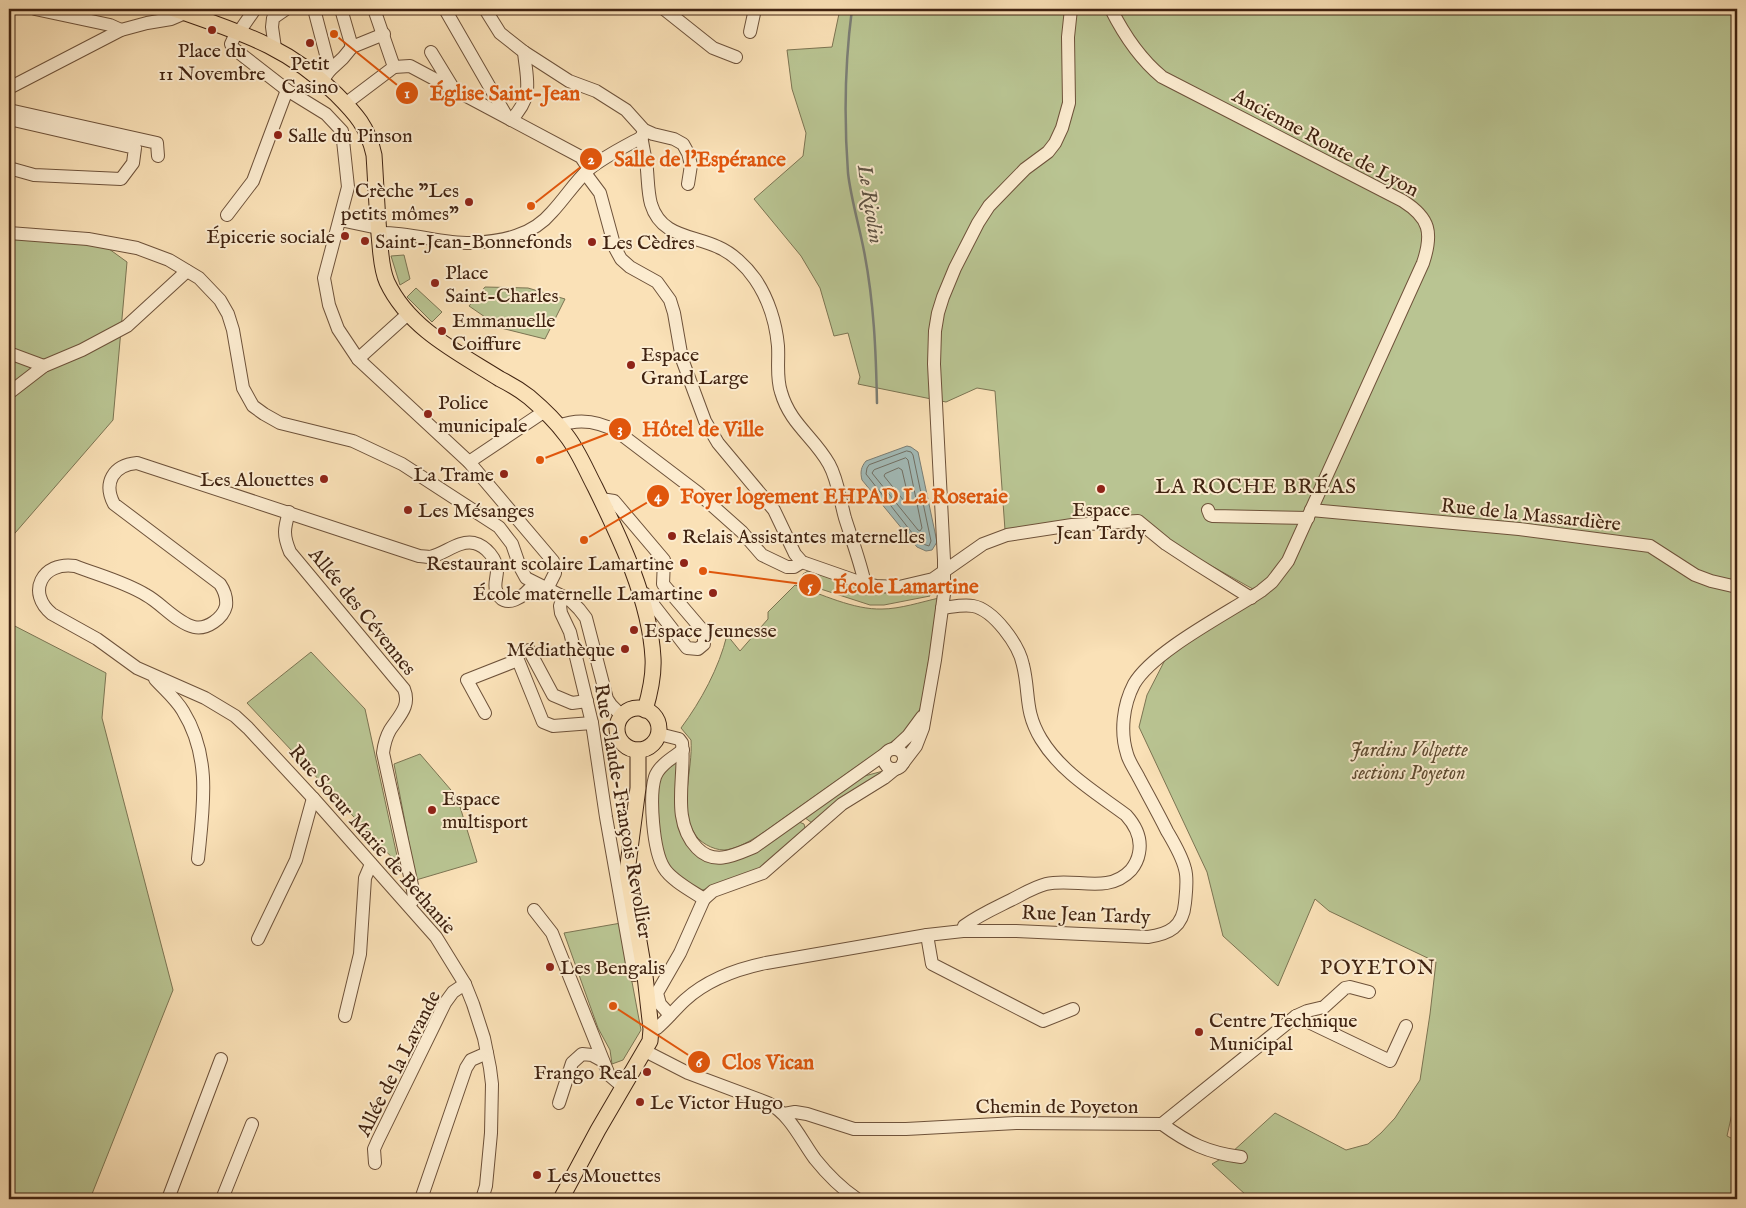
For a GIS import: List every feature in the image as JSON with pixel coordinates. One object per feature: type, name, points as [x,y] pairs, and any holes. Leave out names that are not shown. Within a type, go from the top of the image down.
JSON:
[{"type":"main road","points":[[180,11],[275,48],[302,65],[326,75],[345,104],[366,129],[374,155],[378,230],[383,268],[387,282],[408,312],[429,334],[527,395],[545,411],[563,434],[601,499],[626,554],[640,596],[651,639],[653,659],[650,695],[644,710]]},
{"type":"main road","points":[[632,710],[644,710],[650,712],[658,722],[659,734],[653,744],[643,750],[631,749],[621,741],[618,728],[622,716],[632,710]]},
{"type":"main road","points":[[561,1199],[598,1130],[650,1041],[651,1030],[645,976],[627,872],[638,788],[638,750]]},
{"type":"street","points":[[35,9],[110,25],[121,30]]},
{"type":"street","points":[[255,9],[231,41],[233,48],[287,90],[326,114],[342,131],[348,187],[324,278],[329,305],[338,329],[358,359],[469,462],[553,561],[554,573],[547,589]]},
{"type":"street","points":[[275,48],[272,27],[273,18],[286,9]]},
{"type":"street","points":[[314,9],[326,75]]},
{"type":"street","points":[[341,9],[352,47]]},
{"type":"street","points":[[374,9],[394,67]]},
{"type":"street","points":[[485,9],[500,33],[524,52],[569,81],[596,91],[626,110],[643,134],[649,195],[651,206],[656,216],[666,227],[677,234],[720,248],[732,256],[754,278],[763,292],[774,321],[778,347],[780,390],[788,412],[829,463],[865,584]]},
{"type":"street","points":[[664,9],[714,48],[736,57]]},
{"type":"street","points":[[750,32],[755,9]]},
{"type":"street","points":[[670,1015],[660,1004],[658,994],[680,953],[704,899],[713,890],[763,873],[831,812],[895,766],[916,746],[923,728],[926,711],[942,608],[945,572],[934,364],[935,330],[938,313],[955,268],[989,206],[1025,170],[1048,152],[1055,143],[1062,128],[1069,103],[1068,37],[1071,9]]},
{"type":"street","name":"Ancienne Route de Lyon","points":[[1111,9],[1130,43],[1145,62],[1162,77],[1403,201],[1422,216],[1426,225],[1430,236],[1423,263],[1310,514]]},
{"type":"street","points":[[9,88],[121,30],[147,22],[172,19],[180,11]]},
{"type":"street","points":[[446,11],[509,119]]},
{"type":"street","points":[[326,75],[352,47],[384,34]]},
{"type":"street","points":[[431,52],[453,89]]},
{"type":"street","points":[[509,119],[521,109],[528,92],[524,52]]},
{"type":"street","points":[[345,104],[394,67],[410,66],[581,157],[600,193],[615,248],[621,259],[630,267],[657,282],[670,300],[687,377],[705,420],[724,450],[774,510],[802,562],[865,584],[899,587],[933,579],[983,544],[1006,535],[1060,526],[1138,521],[1166,544],[1251,598]]},
{"type":"street","points":[[227,216],[253,181],[287,90]]},
{"type":"street","points":[[9,110],[157,144],[158,156]]},
{"type":"street","points":[[339,126],[357,116]]},
{"type":"street","points":[[9,119],[135,148],[133,163],[121,178],[34,175],[9,168]]},
{"type":"street","points":[[340,220],[378,230],[472,243],[520,236],[540,224],[551,214],[573,185],[587,171],[643,134],[653,134],[674,139],[683,144],[688,153],[690,165],[688,184]]},
{"type":"street","points":[[9,233],[53,235],[123,244],[151,252],[187,271],[211,289],[228,314],[233,330],[243,388],[249,400],[258,410],[289,426],[333,436],[371,449],[402,464],[499,527],[515,551],[522,573],[526,578],[575,604],[586,618],[607,698],[622,716]]},
{"type":"street","points":[[9,392],[44,366],[82,350],[127,326],[187,271]]},
{"type":"street","points":[[358,359],[408,312]]},
{"type":"street","points":[[9,353],[44,366]]},
{"type":"street","points":[[469,462],[545,411]]},
{"type":"street","points":[[563,434],[576,422],[608,426],[697,492],[742,532],[762,555],[787,566],[794,567],[802,562]]},
{"type":"street","name":"Rue Soeur Marie de Bethanie","points":[[289,512],[137,463],[129,464],[117,470],[112,476],[109,492],[114,504],[214,578],[224,591],[226,606],[223,613],[213,623],[200,628],[194,627],[180,620],[153,599],[136,590],[75,566],[65,564],[50,570],[45,575],[40,589],[42,602],[52,614],[79,627],[137,668],[205,698],[235,716],[314,798],[436,937],[465,984],[482,1031],[487,1053],[492,1084],[492,1109],[489,1159],[482,1199]]},
{"type":"street","points":[[601,499],[614,501],[664,560],[663,584],[704,632],[704,644],[698,649],[687,648],[645,594],[640,596]]},
{"type":"street","name":"Rue de la Massardière","points":[[1208,510],[1210,515],[1213,516],[1310,514],[1520,529],[1650,546],[1695,575],[1737,587]]},
{"type":"street","points":[[289,512],[419,556],[430,557],[460,545],[475,544],[487,550],[495,561],[497,568],[497,592],[505,600],[512,601],[522,597],[534,583]]},
{"type":"street","name":"Allée des Cévennes","points":[[289,512],[284,528],[285,539],[290,552],[362,637],[406,694],[406,706],[389,731],[383,753],[413,890],[414,898],[410,906]]},
{"type":"street","name":"Rue Jean Tardy","points":[[651,1030],[657,1028],[685,1000],[699,990],[745,967],[963,930],[1148,937],[1172,930],[1181,919],[1185,906],[1186,869],[1178,850],[1127,755],[1123,736],[1124,715],[1128,699],[1134,684],[1145,669],[1185,639],[1251,598],[1272,582],[1288,561],[1310,514]]},
{"type":"street","name":"Rue Claude-François Revollier","points":[[563,597],[560,606],[561,613],[570,632],[592,723],[606,817],[634,975]]},
{"type":"street","points":[[942,608],[975,606],[988,613],[1004,629],[1024,666],[1028,705],[1041,739],[1062,766],[1133,822],[1138,832],[1140,843],[1139,855],[1134,866],[1118,880],[1107,884],[1060,882],[1047,884],[1035,888],[975,918],[964,926],[963,930]]},
{"type":"street","points":[[529,650],[553,695],[572,703],[587,701]]},
{"type":"street","points":[[485,713],[468,680],[518,660],[543,722],[553,726],[592,723]]},
{"type":"street","points":[[152,676],[182,710],[198,740],[204,790],[198,860]]},
{"type":"street","points":[[659,734],[678,739],[682,743],[682,822],[692,843],[700,852],[712,858],[732,856],[754,847],[890,751],[908,736],[926,711]]},
{"type":"street","points":[[683,750],[663,765],[655,777],[653,825],[656,844],[664,868],[669,874],[704,899]]},
{"type":"street","points":[[890,751],[884,762],[895,766]]},
{"type":"street","points":[[890,751],[902,754],[895,766]]},
{"type":"street","points":[[864,769],[895,766]]},
{"type":"street","points":[[258,939],[296,860],[314,798]]},
{"type":"street","points":[[345,1016],[360,954],[365,878],[371,864]]},
{"type":"street","points":[[534,910],[552,933],[609,1075],[623,1087]]},
{"type":"street","points":[[927,935],[932,964],[1043,1021],[1073,1009]]},
{"type":"street","name":"Allée de la Lavande","points":[[375,1163],[374,1149],[445,1003],[453,992],[465,984]]},
{"type":"street","name":"Chemin de Poyeton","points":[[784,1114],[795,1112],[807,1114],[854,1129],[906,1129],[1016,1122],[1162,1124],[1296,1016],[1324,1007],[1345,988],[1350,987],[1369,992]]},
{"type":"street","points":[[1296,1016],[1390,1061],[1406,1026]]},
{"type":"street","points":[[645,1051],[703,1080],[768,1103],[784,1114],[824,1169],[841,1187],[857,1199]]},
{"type":"street","points":[[421,1199],[466,1068],[471,1060],[487,1053]]},
{"type":"street","points":[[559,1103],[572,1063],[582,1054],[592,1055],[603,1061]]},
{"type":"street","points":[[168,1199],[221,1059]]},
{"type":"street","points":[[222,1199],[252,1124]]},
{"type":"street","points":[[1162,1124],[1194,1145],[1211,1152],[1241,1158]]},
{"type":"green space","name":"Jardins Volpette sections Poyeton","points":[[840,9],[1737,9],[1737,1091],[1727,1136],[1737,1141],[1737,1199],[1254,1199],[1246,1195],[1212,1164],[1231,1153],[1275,1113],[1346,1150],[1368,1144],[1381,1133],[1395,1118],[1420,1080],[1436,962],[1329,911],[1315,899],[1278,986],[1223,936],[1207,872],[1139,727],[1147,695],[1166,658],[1260,593],[1192,555],[1140,518],[1005,530],[995,391],[977,388],[946,402],[858,384],[860,377],[848,333],[834,336],[820,288],[801,256],[754,199],[803,156],[806,133],[792,89],[787,50],[832,47]]},
{"type":"green space","points":[[9,228],[105,246],[127,262],[113,420],[9,540]]},
{"type":"green space","points":[[404,255],[410,279],[400,285],[391,256]]},
{"type":"green space","points":[[485,287],[528,288],[565,299],[545,339],[501,328],[469,306]]},
{"type":"green space","points":[[416,288],[442,312],[432,322],[407,297]]},
{"type":"green space","points":[[808,571],[865,588],[931,584],[930,596],[884,605],[870,605],[799,582],[803,574]]},
{"type":"green space","points":[[795,585],[838,601],[871,609],[896,608],[939,598],[921,707],[907,730],[897,738],[766,831],[732,849],[715,849],[698,839],[689,821],[687,798],[691,740],[681,728],[709,684],[727,635],[740,651],[768,619],[768,612]]},
{"type":"green space","points":[[9,623],[106,673],[102,718],[173,990],[90,1199],[9,1199]]},
{"type":"green space","name":"Espace multisport","points":[[311,652],[365,709],[399,865],[247,703]]},
{"type":"green space","name":"Espace multisport","points":[[420,754],[457,797],[477,862],[416,880],[394,764]]},
{"type":"green space","points":[[677,760],[687,844],[692,852],[705,861],[799,822],[804,824],[805,828],[764,868],[700,891],[671,872],[659,849],[657,780]]},
{"type":"green space","points":[[883,771],[812,823],[804,817],[861,777]]},
{"type":"green space","points":[[621,923],[641,1030],[623,1060],[612,1064],[610,1050],[598,1028],[564,933]]},
{"type":"water","points":[[907,446],[918,452],[937,542],[932,550],[926,551],[917,547],[862,480],[861,470],[866,461]]},
{"type":"waterway","name":"Le Ricolin","points":[[852,9],[846,91],[848,173],[870,289],[877,403]]},
{"type":"place","name":"Place du 11 Novembre","points":[[212,30]]},
{"type":"place","name":"Église Saint-Jean","points":[[334,34]]},
{"type":"place","name":"Petit Casino","points":[[310,43]]},
{"type":"place","name":"Salle du Pinson","points":[[278,135]]},
{"type":"place","name":"Crèche \"Les petits mômes\"","points":[[469,202]]},
{"type":"place","name":"Salle de l'Espérance","points":[[531,206]]},
{"type":"place","name":"Épicerie sociale","points":[[345,236]]},
{"type":"place","name":"Saint-Jean-Bonnefonds","points":[[365,241]]},
{"type":"place","name":"Les Cèdres","points":[[592,242]]},
{"type":"place","name":"Place Saint-Charles","points":[[435,283]]},
{"type":"place","name":"Emmanuelle Coiffure","points":[[442,331]]},
{"type":"place","name":"Espace Grand Large","points":[[631,365]]},
{"type":"place","name":"Police municipale","points":[[428,414]]},
{"type":"place","name":"Hôtel de Ville","points":[[540,460]]},
{"type":"place","name":"La Trame","points":[[504,474]]},
{"type":"place","name":"Les Alouettes","points":[[324,479]]},
{"type":"place","name":"Espace Jean Tardy","points":[[1101,489]]},
{"type":"place","name":"Les Mésanges","points":[[408,510]]},
{"type":"place","name":"Relais Assistantes maternelles","points":[[672,536]]},
{"type":"place","name":"Foyer logement EHPAD La Roseraie","points":[[584,540]]},
{"type":"place","name":"Restaurant scolaire Lamartine","points":[[684,563]]},
{"type":"place","name":"École Lamartine","points":[[703,571]]},
{"type":"place","name":"École maternelle Lamartine","points":[[713,593]]},
{"type":"place","name":"Espace Jeunesse","points":[[634,630]]},
{"type":"place","name":"Médiathèque","points":[[625,649]]},
{"type":"place","name":"Espace multisport","points":[[432,810]]},
{"type":"place","name":"Les Bengalis","points":[[550,967]]},
{"type":"place","name":"Clos Vican","points":[[613,1006]]},
{"type":"place","name":"Centre Technique Municipal","points":[[1199,1032]]},
{"type":"place","name":"Frango Real","points":[[647,1072]]},
{"type":"place","name":"Le Victor Hugo","points":[[640,1102]]},
{"type":"place","name":"Les Mouettes","points":[[537,1175]]},
{"type":"district","name":"LA ROCHE BRÉAS","points":[[1256,486]]},
{"type":"district","name":"POYETON","points":[[1378,967]]}]
